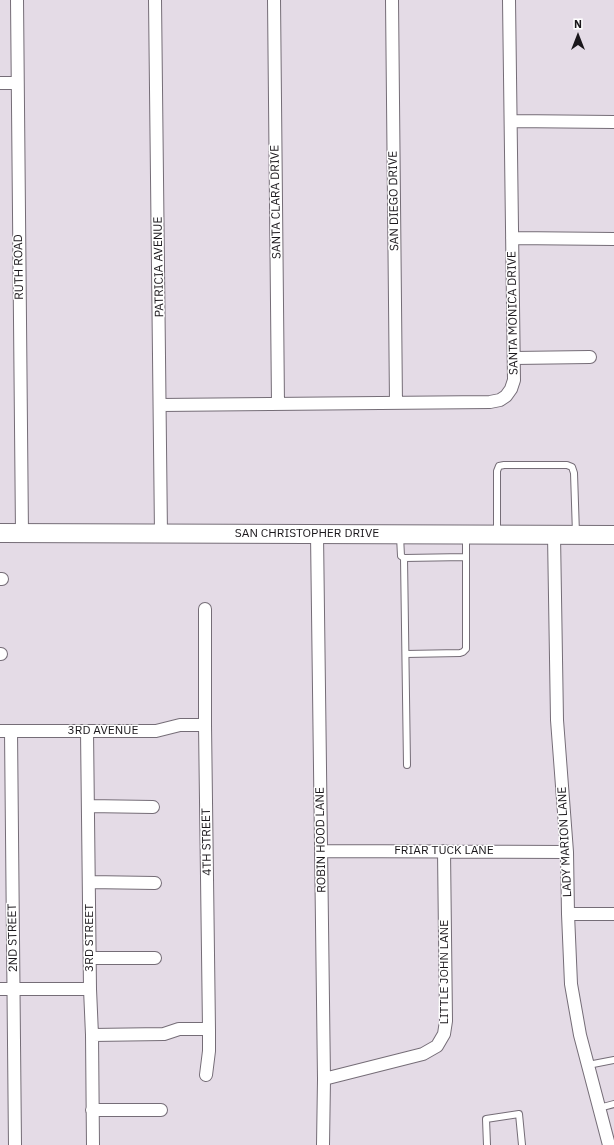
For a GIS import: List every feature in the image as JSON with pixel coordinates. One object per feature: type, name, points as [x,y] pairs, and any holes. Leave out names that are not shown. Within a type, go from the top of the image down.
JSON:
[{"type":"street","name":"RUTH ROAD","points":[[17,0],[22,533]]},
{"type":"street","name":"PATRICIA AVENUE","points":[[155,0],[161,534]]},
{"type":"street","name":"SANTA CLARA DRIVE","points":[[274,0],[278,404]]},
{"type":"street","name":"SAN DIEGO DRIVE","points":[[392,0],[396,403]]},
{"type":"street","name":"SANTA MONICA DRIVE","points":[[160,405],[490,402],[500,400],[506,396],[511,390],[514,380],[509,0]]},
{"type":"street","points":[[0,83],[17,83]]},
{"type":"street","points":[[511,121],[614,122]]},
{"type":"street","points":[[512,238],[614,239]]},
{"type":"street","points":[[514,358],[590,358]]},
{"type":"street","name":"SAN CHRISTOPHER DRIVE","points":[[0,533],[614,535]]},
{"type":"street","name":"ROBIN HOOD LANE","points":[[317,534],[324,1079],[323,1145]]},
{"type":"street","name":"LADY MARION LANE","points":[[554,535],[557,720],[567,852],[571,984],[580,1035],[610,1145]]},
{"type":"street","name":"4TH STREET","points":[[205,609],[209,1029],[209,1051],[206,1075]]},
{"type":"street","name":"3RD AVENUE","points":[[5,731],[156,731],[180,725],[205,725]]},
{"type":"street","name":"2ND STREET","points":[[5,731],[14,990],[15,1145]]},
{"type":"street","name":"3RD STREET","points":[[87,731],[90,989],[92,1035],[92,1145]]},
{"type":"street","points":[[88,806],[153,807]]},
{"type":"street","name":"FRIAR TUCK LANE","points":[[321,851],[567,852]]},
{"type":"street","name":"LITTLE JOHN LANE","points":[[324,1079],[423,1054],[437,1046],[444,1034],[446,1021],[444,851]]},
{"type":"street","points":[[89,882],[154,882]]},
{"type":"street","points":[[568,914],[614,914]]},
{"type":"street","points":[[90,958],[155,958]]},
{"type":"street","points":[[0,989],[90,989]]},
{"type":"street","points":[[92,1035],[164,1034],[179,1029],[209,1029]]},
{"type":"street","points":[[92,1110],[161,1110]]},
{"type":"lane","points":[[497,535],[497,471],[499,466],[504,465],[567,465],[572,467],[574,473],[576,535]]},
{"type":"lane","points":[[400,534],[401,556],[404,558],[407,765]]},
{"type":"lane","points":[[406,654],[460,653],[466,649],[466,535]]},
{"type":"lane","points":[[404,558],[466,557]]},
{"type":"lane","points":[[588,1065],[614,1060]]},
{"type":"lane","points":[[599,1108],[614,1104]]},
{"type":"lane","points":[[486,1145],[486,1119],[519,1114],[522,1145]]}]
